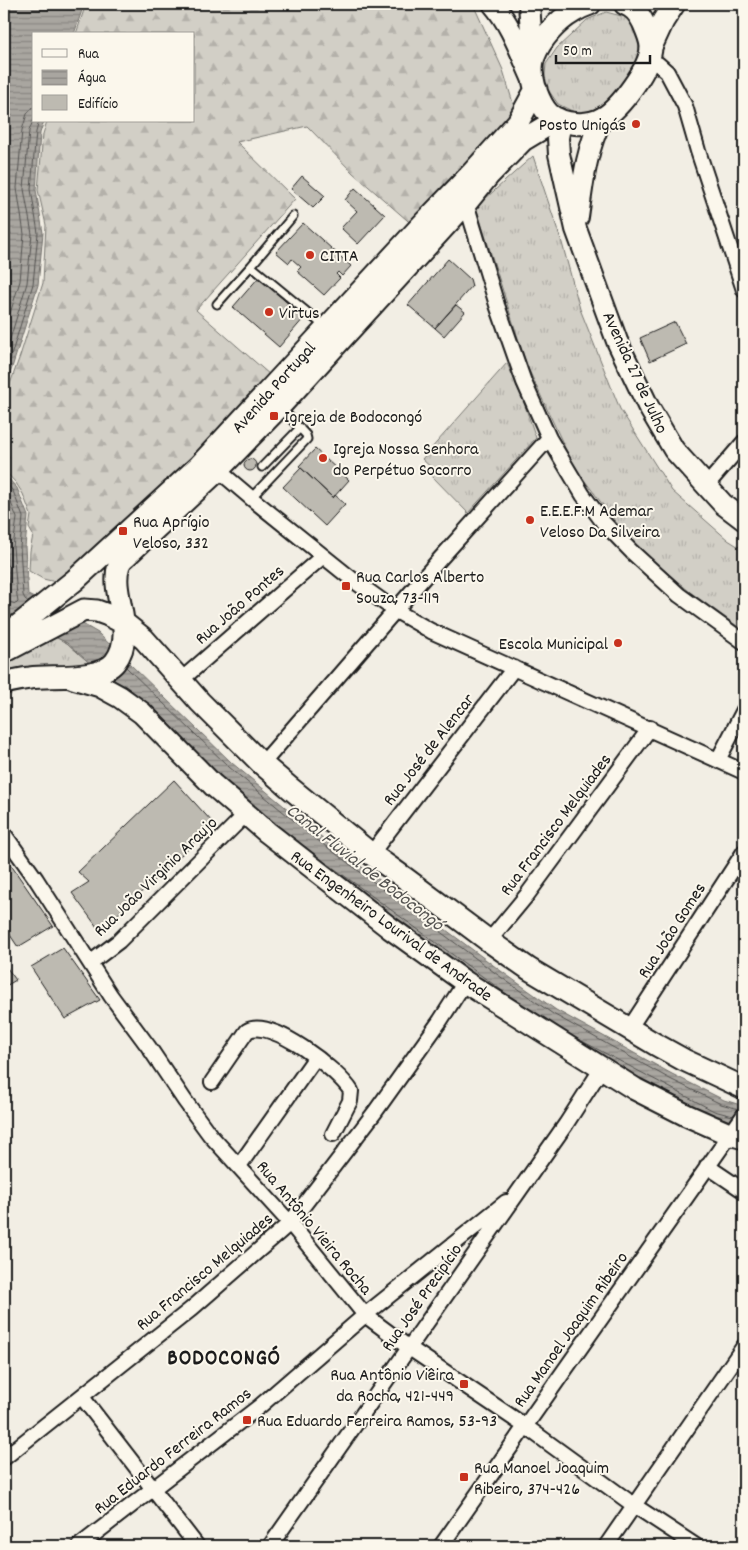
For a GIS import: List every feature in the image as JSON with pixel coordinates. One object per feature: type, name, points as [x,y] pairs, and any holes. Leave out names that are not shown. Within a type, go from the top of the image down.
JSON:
[{"type":"main road","points":[[493,4],[501,13],[516,40],[542,106],[549,114],[560,120],[581,124],[602,118],[630,91],[641,76],[663,20],[674,4]]},
{"type":"main road","points":[[529,4],[534,85]]},
{"type":"main road","points":[[533,58],[541,42],[555,26],[572,12],[590,4]]},
{"type":"main road","points":[[625,4],[638,13],[646,28],[649,53]]},
{"type":"main road","name":"Avenida Portugal","points":[[118,627],[117,580],[119,564],[213,464],[326,328],[422,225],[480,175],[514,138],[518,122],[534,85]]},
{"type":"main road","name":"Avenida 27 de Julho","points":[[576,229],[584,167],[594,135],[602,118]]},
{"type":"main road","name":"Avenida Portugal","points":[[514,138],[532,133],[560,120]]},
{"type":"main road","name":"Avenida 27 de Julho","points":[[560,120],[559,154],[576,229],[617,341],[648,406],[674,450],[722,504],[744,520]]},
{"type":"main road","name":"Avenida Portugal","points":[[4,652],[29,629],[75,580],[280,406],[466,203],[480,175]]},
{"type":"main road","name":"Avenida Portugal","points":[[4,637],[84,610],[97,611],[118,627]]},
{"type":"main road","points":[[4,683],[30,678],[94,673],[105,670],[114,663],[121,651],[118,627]]},
{"type":"main road","points":[[118,627],[144,639],[180,681],[262,764],[304,801],[371,854],[489,941],[529,969],[629,1029],[684,1060],[744,1088]]},
{"type":"main road","name":"Rua Engenheiro Lourival de Andrade","points":[[65,676],[100,686],[120,697],[142,713],[213,785],[246,814],[390,928],[465,982],[636,1089],[678,1110],[736,1134]]},
{"type":"street","points":[[649,53],[667,72],[685,106],[744,290]]},
{"type":"street","points":[[466,203],[497,306],[524,382],[549,438],[583,495],[603,522],[632,552],[679,594],[744,642]]},
{"type":"street","points":[[262,764],[439,560],[549,438]]},
{"type":"street","points":[[706,486],[744,442]]},
{"type":"street","points":[[213,464],[322,556],[396,611],[431,631],[650,728],[744,772]]},
{"type":"street","name":"Rua João Pontes","points":[[180,681],[322,556]]},
{"type":"street","name":"Rua José de Alencar","points":[[371,854],[514,668]]},
{"type":"street","points":[[718,760],[744,710]]},
{"type":"street","name":"Rua Francisco Melquiades","points":[[489,941],[527,896],[650,728]]},
{"type":"street","name":"Rua João Virginio Araujo","points":[[90,963],[119,941],[246,814]]},
{"type":"street","name":"Rua Antônio Vieira Rocha","points":[[4,834],[36,879],[111,996],[148,1046],[185,1102],[210,1135],[290,1223],[365,1315],[408,1347],[525,1426],[635,1506],[696,1546]]},
{"type":"street","name":"Rua João Gomes","points":[[629,1029],[744,852]]},
{"type":"street","name":"Rua Francisco Melquiades","points":[[4,1458],[190,1310],[290,1223],[391,1091],[440,1022],[465,982]]},
{"type":"street","points":[[212,1082],[247,1030],[260,1028],[275,1033],[293,1042],[338,1074],[351,1092],[350,1100],[333,1134]]},
{"type":"street","points":[[239,1166],[316,1057]]},
{"type":"street","name":"Rua José Precipício","points":[[270,1546],[566,1124],[602,1068]]},
{"type":"street","name":"Rua Manoel Joaquim Ribeiro","points":[[441,1546],[707,1166],[736,1134],[744,1114]]},
{"type":"street","points":[[707,1166],[744,1192]]},
{"type":"street","name":"Rua Eduardo Ferreira Ramos","points":[[80,1546],[260,1406],[365,1315],[518,1192]]},
{"type":"street","points":[[606,1546],[744,1346]]},
{"type":"street","points":[[82,1397],[197,1546]]},
{"type":"lane","points":[[217,304],[293,216]]},
{"type":"lane","points":[[250,266],[326,328]]},
{"type":"lane","points":[[251,498],[307,439],[306,435],[280,406]]},
{"type":"lane","points":[[262,468],[300,428]]},
{"type":"green space","points":[[86,4],[473,4],[503,70],[516,113],[415,227],[353,173],[307,126],[237,142],[295,199],[196,310],[270,375],[213,443],[93,556],[56,582],[43,579],[29,571],[33,535],[29,528],[31,515],[23,494],[4,470],[5,398],[43,283],[46,225],[38,190],[43,134],[47,122],[195,122],[195,32],[77,32]]},
{"type":"green space","points":[[606,12],[629,18],[636,24],[639,49],[631,80],[600,111],[578,114],[558,104],[544,84],[546,64],[557,48],[587,20]]},
{"type":"green space","points":[[533,156],[562,243],[580,309],[620,409],[672,491],[728,540],[744,550],[744,631],[690,592],[630,541],[573,465],[527,366],[476,207]]},
{"type":"green space","points":[[507,363],[523,400],[536,438],[468,513],[431,475],[435,471],[422,459]]},
{"type":"green space","points":[[49,634],[67,643],[93,666],[4,678],[4,656]]},
{"type":"water","points":[[4,4],[84,4],[75,32],[32,32],[32,122],[44,122],[40,133],[36,190],[43,233],[38,285],[4,393]]},
{"type":"water","points":[[4,474],[17,488],[28,516],[25,547],[28,595],[98,633],[232,763],[319,835],[501,971],[556,1010],[672,1074],[724,1100],[744,1106],[744,1124],[713,1116],[544,1028],[300,850],[67,643],[8,613],[4,614]]},
{"type":"building","points":[[302,176],[325,196],[313,208],[291,189]]},
{"type":"building","points":[[355,188],[385,215],[358,244],[341,228],[357,211],[345,200]]},
{"type":"building","name":"CITTA","points":[[303,223],[351,266],[342,276],[338,272],[336,274],[340,278],[324,295],[297,271],[301,267],[292,259],[289,263],[276,252]]},
{"type":"building","points":[[448,259],[470,279],[472,286],[435,328],[408,305]]},
{"type":"building","name":"Virtus","points":[[259,277],[304,318],[279,347],[233,307]]},
{"type":"building","points":[[456,305],[465,312],[444,336],[435,328]]},
{"type":"building","points":[[675,322],[686,344],[650,361],[640,338]]},
{"type":"building","points":[[315,449],[349,480],[333,498],[299,466]]},
{"type":"building","points":[[248,459],[252,459],[256,465],[252,471],[248,471],[244,467],[244,463]]},
{"type":"building","points":[[301,468],[333,498],[335,495],[345,504],[325,526],[283,487]]},
{"type":"building","points":[[174,780],[214,824],[100,931],[72,893],[89,882],[78,872]]},
{"type":"building","points":[[4,855],[53,926],[18,947],[4,926]]},
{"type":"building","points":[[63,948],[100,1000],[65,1019],[31,967]]},
{"type":"building","points":[[4,964],[16,980],[4,987]]},
{"type":"place","name":"Posto Unigás","points":[[636,124]]},
{"type":"place","name":"CITTA","points":[[310,255]]},
{"type":"place","name":"Virtus","points":[[269,312]]},
{"type":"place","name":"Igreja de Bodocongó","points":[[274,416]]},
{"type":"place","name":"Igreja Nossa Senhora do Perpétuo Socorro","points":[[323,458]]},
{"type":"place","name":"E.E.E.F.M Ademar Veloso Da Silveira","points":[[530,520]]},
{"type":"place","name":"Rua Aprígio Veloso, 332","points":[[123,531]]},
{"type":"place","name":"Rua Carlos Alberto Souza, 73-119","points":[[346,586]]},
{"type":"place","name":"Escola Municipal","points":[[618,643]]},
{"type":"place","name":"Rua Antônio Viêira da Rocha, 421-449","points":[[464,1384]]},
{"type":"place","name":"Rua Eduardo Ferreira Ramos, 53-93","points":[[247,1420]]},
{"type":"place","name":"Rua Manoel Joaquim Ribeiro, 374-426","points":[[464,1477]]},
{"type":"district","name":"BODOCONGÓ","points":[[224,1356]]},
{"type":"water label","name":"Canal Fluvial de Bodocongó","points":[[366,866]]}]
